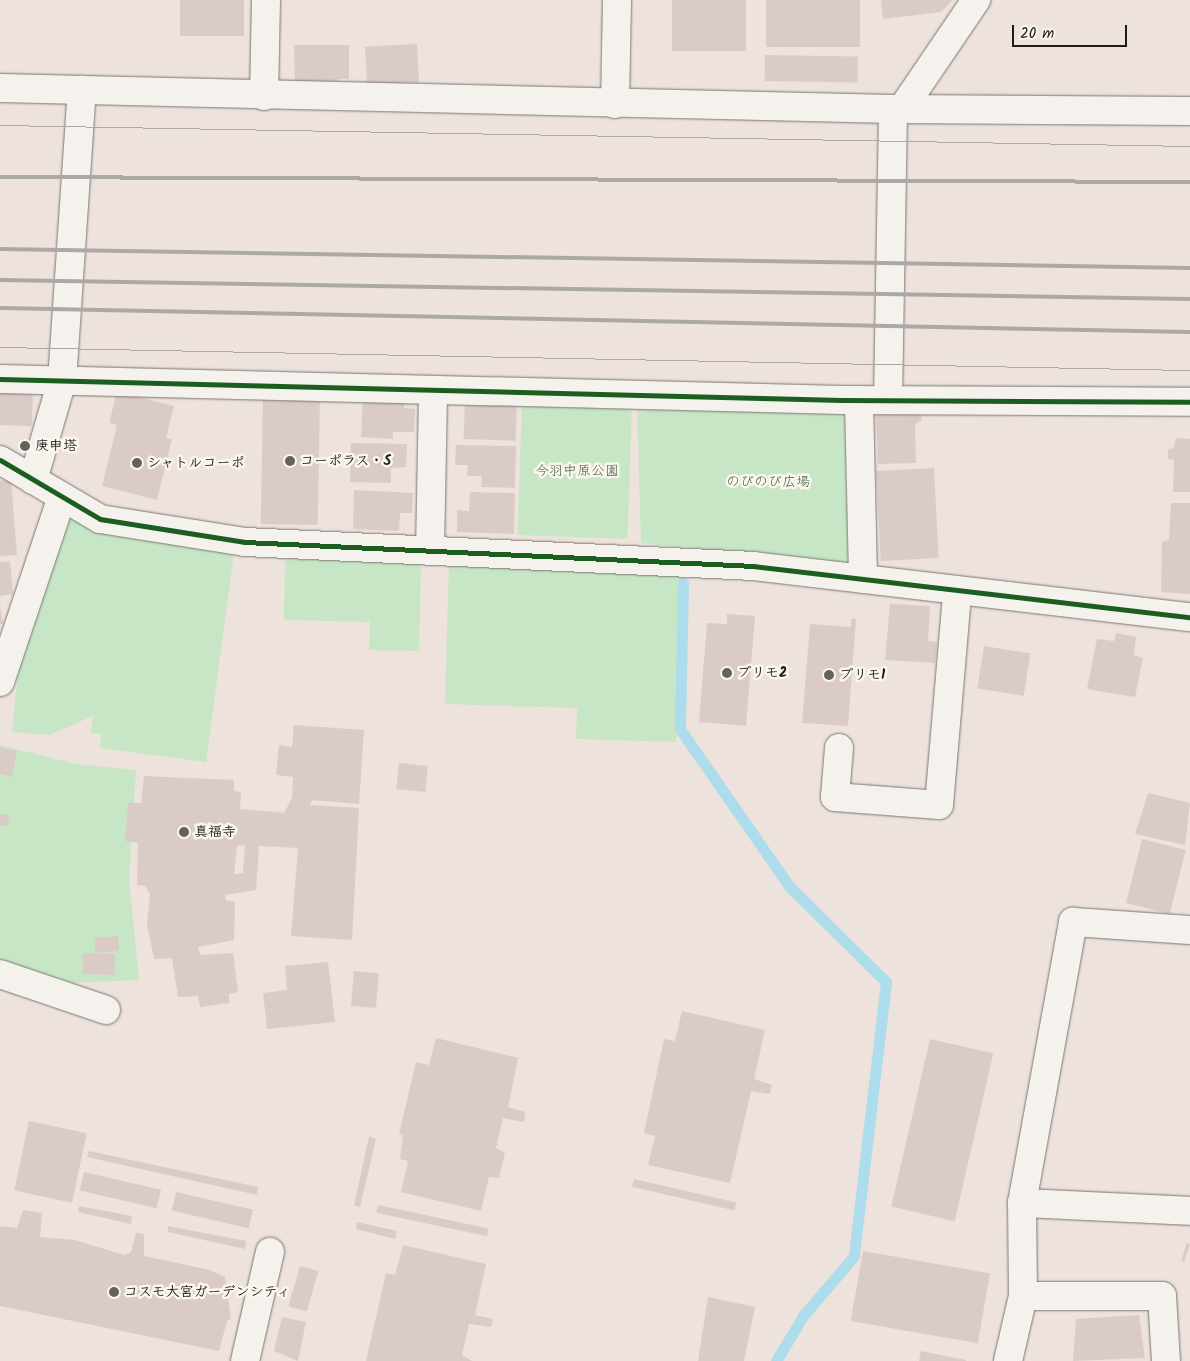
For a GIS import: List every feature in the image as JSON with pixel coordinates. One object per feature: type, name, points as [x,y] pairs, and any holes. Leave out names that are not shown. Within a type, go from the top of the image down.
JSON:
[{"type":"street","points":[[264,96],[266,0]]},
{"type":"street","points":[[615,104],[617,0]]},
{"type":"street","points":[[888,400],[898,109],[976,0]]},
{"type":"street","points":[[0,88],[615,104],[898,109],[1190,111]]},
{"type":"street","points":[[33,480],[62,381],[82,90]]},
{"type":"street","points":[[0,379],[859,400],[1190,402]]},
{"type":"street","points":[[430,551],[433,390]]},
{"type":"street","points":[[859,400],[863,579]]},
{"type":"street","points":[[0,460],[100,519],[245,542],[753,566],[863,579],[957,593],[1190,617]]},
{"type":"street","points":[[0,682],[62,497]]},
{"type":"street","points":[[839,748],[835,797],[938,805],[957,593]]},
{"type":"street","points":[[1008,1361],[1023,1296],[1022,1203],[1073,922],[1190,930]]},
{"type":"street","points":[[0,974],[106,1010]]},
{"type":"street","points":[[1022,1203],[1190,1211]]},
{"type":"street","points":[[246,1361],[270,1252]]},
{"type":"street","points":[[1023,1296],[1162,1296],[1166,1361]]},
{"type":"green space","name":"今羽中原公園","points":[[522,403],[632,407],[627,539],[517,535]]},
{"type":"green space","name":"のびのび広場","points":[[637,405],[845,411],[848,564],[641,543]]},
{"type":"green space","points":[[64,513],[109,535],[234,552],[206,762],[100,748],[101,734],[91,733],[93,716],[49,735],[12,732],[19,661]]},
{"type":"green space","points":[[285,559],[421,562],[419,651],[369,650],[370,622],[284,620]]},
{"type":"green space","points":[[449,563],[682,571],[676,742],[576,739],[577,708],[445,704]]},
{"type":"green space","points":[[0,745],[76,764],[136,770],[129,881],[139,980],[74,983],[0,960]]},
{"type":"building","points":[[180,0],[244,0],[244,36],[180,36]]},
{"type":"building","points":[[672,0],[746,0],[746,51],[672,51]]},
{"type":"building","points":[[766,0],[860,0],[860,47],[766,47]]},
{"type":"building","points":[[881,0],[953,0],[941,12],[883,19]]},
{"type":"building","points":[[417,44],[419,82],[367,85],[365,47]]},
{"type":"building","points":[[294,45],[349,45],[349,79],[338,79],[338,86],[295,85]]},
{"type":"building","points":[[765,55],[858,57],[858,83],[765,81]]},
{"type":"building","points":[[0,387],[33,388],[32,426],[0,425]]},
{"type":"building","name":"シャトルコーポ","points":[[117,392],[174,406],[166,438],[172,439],[157,500],[102,486],[117,425],[109,423]]},
{"type":"building","name":"コーポラス・S","points":[[263,396],[320,397],[318,525],[261,524]]},
{"type":"building","points":[[363,397],[404,398],[404,408],[415,409],[414,432],[393,432],[393,439],[361,437]]},
{"type":"building","points":[[465,399],[517,401],[516,441],[464,439]]},
{"type":"building","points":[[921,412],[922,420],[915,424],[916,463],[878,464],[876,415]]},
{"type":"building","points":[[1176,438],[1190,439],[1190,492],[1173,492],[1174,460],[1168,459],[1168,449],[1174,448]]},
{"type":"building","points":[[351,443],[407,444],[406,467],[391,468],[391,483],[350,482]]},
{"type":"building","points":[[456,445],[516,446],[515,488],[481,487],[482,476],[467,476],[468,465],[455,465]]},
{"type":"building","points":[[934,468],[939,558],[881,561],[876,471]]},
{"type":"building","points":[[11,480],[17,555],[0,556],[0,481]]},
{"type":"building","points":[[354,490],[413,493],[412,513],[400,513],[399,531],[353,529]]},
{"type":"building","points":[[470,492],[515,493],[514,534],[457,532],[457,510],[469,511]]},
{"type":"building","points":[[1171,503],[1190,503],[1190,594],[1161,592],[1162,542],[1169,540]]},
{"type":"building","points":[[10,561],[13,594],[0,596],[0,562]]},
{"type":"building","points":[[890,604],[930,606],[928,641],[937,642],[935,663],[885,660]]},
{"type":"building","points":[[0,605],[3,624],[0,624]]},
{"type":"building","name":"プリモ2","points":[[727,614],[755,616],[746,726],[699,722],[707,623],[727,624]]},
{"type":"building","name":"プリモ1","points":[[851,619],[856,619],[848,726],[802,723],[810,624],[851,627]]},
{"type":"building","points":[[1116,633],[1136,637],[1134,655],[1143,658],[1135,697],[1087,689],[1097,639],[1114,641]]},
{"type":"building","points":[[984,646],[1030,653],[1024,696],[977,688]]},
{"type":"building","points":[[294,725],[364,730],[359,804],[312,800],[310,805],[359,808],[352,940],[291,936],[298,848],[259,846],[256,890],[225,895],[226,900],[235,902],[234,940],[198,947],[200,955],[233,953],[238,992],[229,994],[229,1003],[200,1007],[198,996],[178,997],[172,958],[154,959],[147,924],[150,894],[145,886],[137,885],[138,843],[125,841],[128,803],[141,803],[144,776],[234,780],[234,791],[241,792],[240,809],[284,813],[292,798],[293,777],[276,775],[279,745],[292,747]],"holes":[[[245,845],[243,873],[234,874],[237,846]]]},
{"type":"building","points":[[0,747],[17,751],[12,777],[0,774]]},
{"type":"building","points":[[399,763],[428,766],[425,792],[396,789]]},
{"type":"building","points":[[1148,793],[1190,803],[1185,845],[1135,834]]},
{"type":"building","points":[[0,814],[9,815],[8,826],[0,826]]},
{"type":"building","points":[[1142,839],[1186,850],[1170,914],[1126,903]]},
{"type":"building","points":[[118,936],[119,951],[95,953],[94,938]]},
{"type":"building","points":[[83,953],[115,954],[114,975],[82,974]]},
{"type":"building","points":[[328,962],[335,1022],[267,1029],[263,993],[287,990],[285,966]]},
{"type":"building","points":[[354,971],[379,973],[376,1008],[351,1006]]},
{"type":"building","points":[[682,1011],[765,1030],[754,1079],[772,1085],[770,1094],[751,1091],[730,1183],[648,1165],[655,1136],[644,1133],[664,1039],[675,1041]]},
{"type":"building","points":[[436,1038],[518,1058],[508,1107],[525,1112],[524,1122],[503,1118],[496,1148],[505,1153],[499,1178],[489,1177],[481,1211],[401,1192],[408,1161],[400,1159],[403,1136],[399,1134],[416,1062],[429,1065]]},
{"type":"building","points":[[930,1039],[993,1054],[955,1221],[891,1207]]},
{"type":"building","points":[[29,1121],[87,1133],[72,1203],[14,1190]]},
{"type":"building","points":[[369,1136],[376,1139],[360,1207],[354,1206]]},
{"type":"building","points":[[89,1151],[258,1187],[257,1195],[87,1157]]},
{"type":"building","points":[[84,1172],[161,1190],[157,1208],[80,1191]]},
{"type":"building","points":[[634,1179],[736,1203],[735,1210],[632,1187]]},
{"type":"building","points":[[176,1192],[253,1210],[249,1228],[172,1211]]},
{"type":"building","points":[[378,1205],[489,1228],[487,1236],[376,1213]]},
{"type":"building","points":[[79,1206],[132,1216],[131,1224],[78,1212]]},
{"type":"building","name":"コスモ大宮ガーデンシティ","points":[[23,1210],[42,1213],[40,1237],[75,1240],[124,1255],[131,1252],[136,1233],[144,1234],[144,1256],[210,1270],[225,1277],[231,1319],[227,1321],[219,1351],[0,1306],[0,1226],[17,1228]]},
{"type":"building","points":[[357,1222],[397,1231],[395,1239],[356,1229]]},
{"type":"building","points":[[168,1226],[246,1241],[245,1249],[168,1232]]},
{"type":"building","points":[[1187,1243],[1190,1244],[1184,1262],[1181,1261]]},
{"type":"building","points":[[403,1245],[486,1264],[475,1315],[493,1319],[491,1327],[469,1324],[462,1355],[472,1361],[366,1361],[386,1273],[395,1275]]},
{"type":"building","points":[[863,1251],[990,1273],[978,1343],[851,1321]]},
{"type":"building","points":[[300,1266],[318,1271],[307,1312],[288,1306]]},
{"type":"building","points":[[708,1297],[755,1307],[744,1361],[698,1361]]},
{"type":"building","points":[[1139,1315],[1145,1358],[1073,1361],[1076,1319]]},
{"type":"building","points":[[282,1317],[306,1322],[298,1361],[274,1351]]},
{"type":"building","points":[[921,1351],[966,1360],[966,1361],[919,1361]]},
{"type":"waterway","points":[[683,583],[680,729],[790,887],[886,982],[854,1256],[803,1316],[776,1361]]},
{"type":"tram line","points":[[0,125],[1190,146]]},
{"type":"tram line","points":[[0,347],[1190,370]]},
{"type":"railway","points":[[0,177],[1190,182]]},
{"type":"railway","points":[[0,249],[1190,268]]},
{"type":"railway","points":[[0,280],[1190,299]]},
{"type":"railway","points":[[0,308],[1190,332]]},
{"type":"cycle path","points":[[0,379],[842,400],[1190,402]]},
{"type":"cycle path","points":[[0,460],[100,519],[245,542],[753,566],[1190,617]]},
{"type":"place","name":"庚申塔","points":[[25,446]]},
{"type":"place","name":"コーポラス・S","points":[[290,461]]},
{"type":"place","name":"シャトルコーポ","points":[[137,463]]},
{"type":"place","name":"プリモ2","points":[[727,673]]},
{"type":"place","name":"プリモ1","points":[[829,675]]},
{"type":"place","name":"真福寺","points":[[184,832]]},
{"type":"place","name":"コスモ大宮ガーデンシティ","points":[[114,1292]]}]
